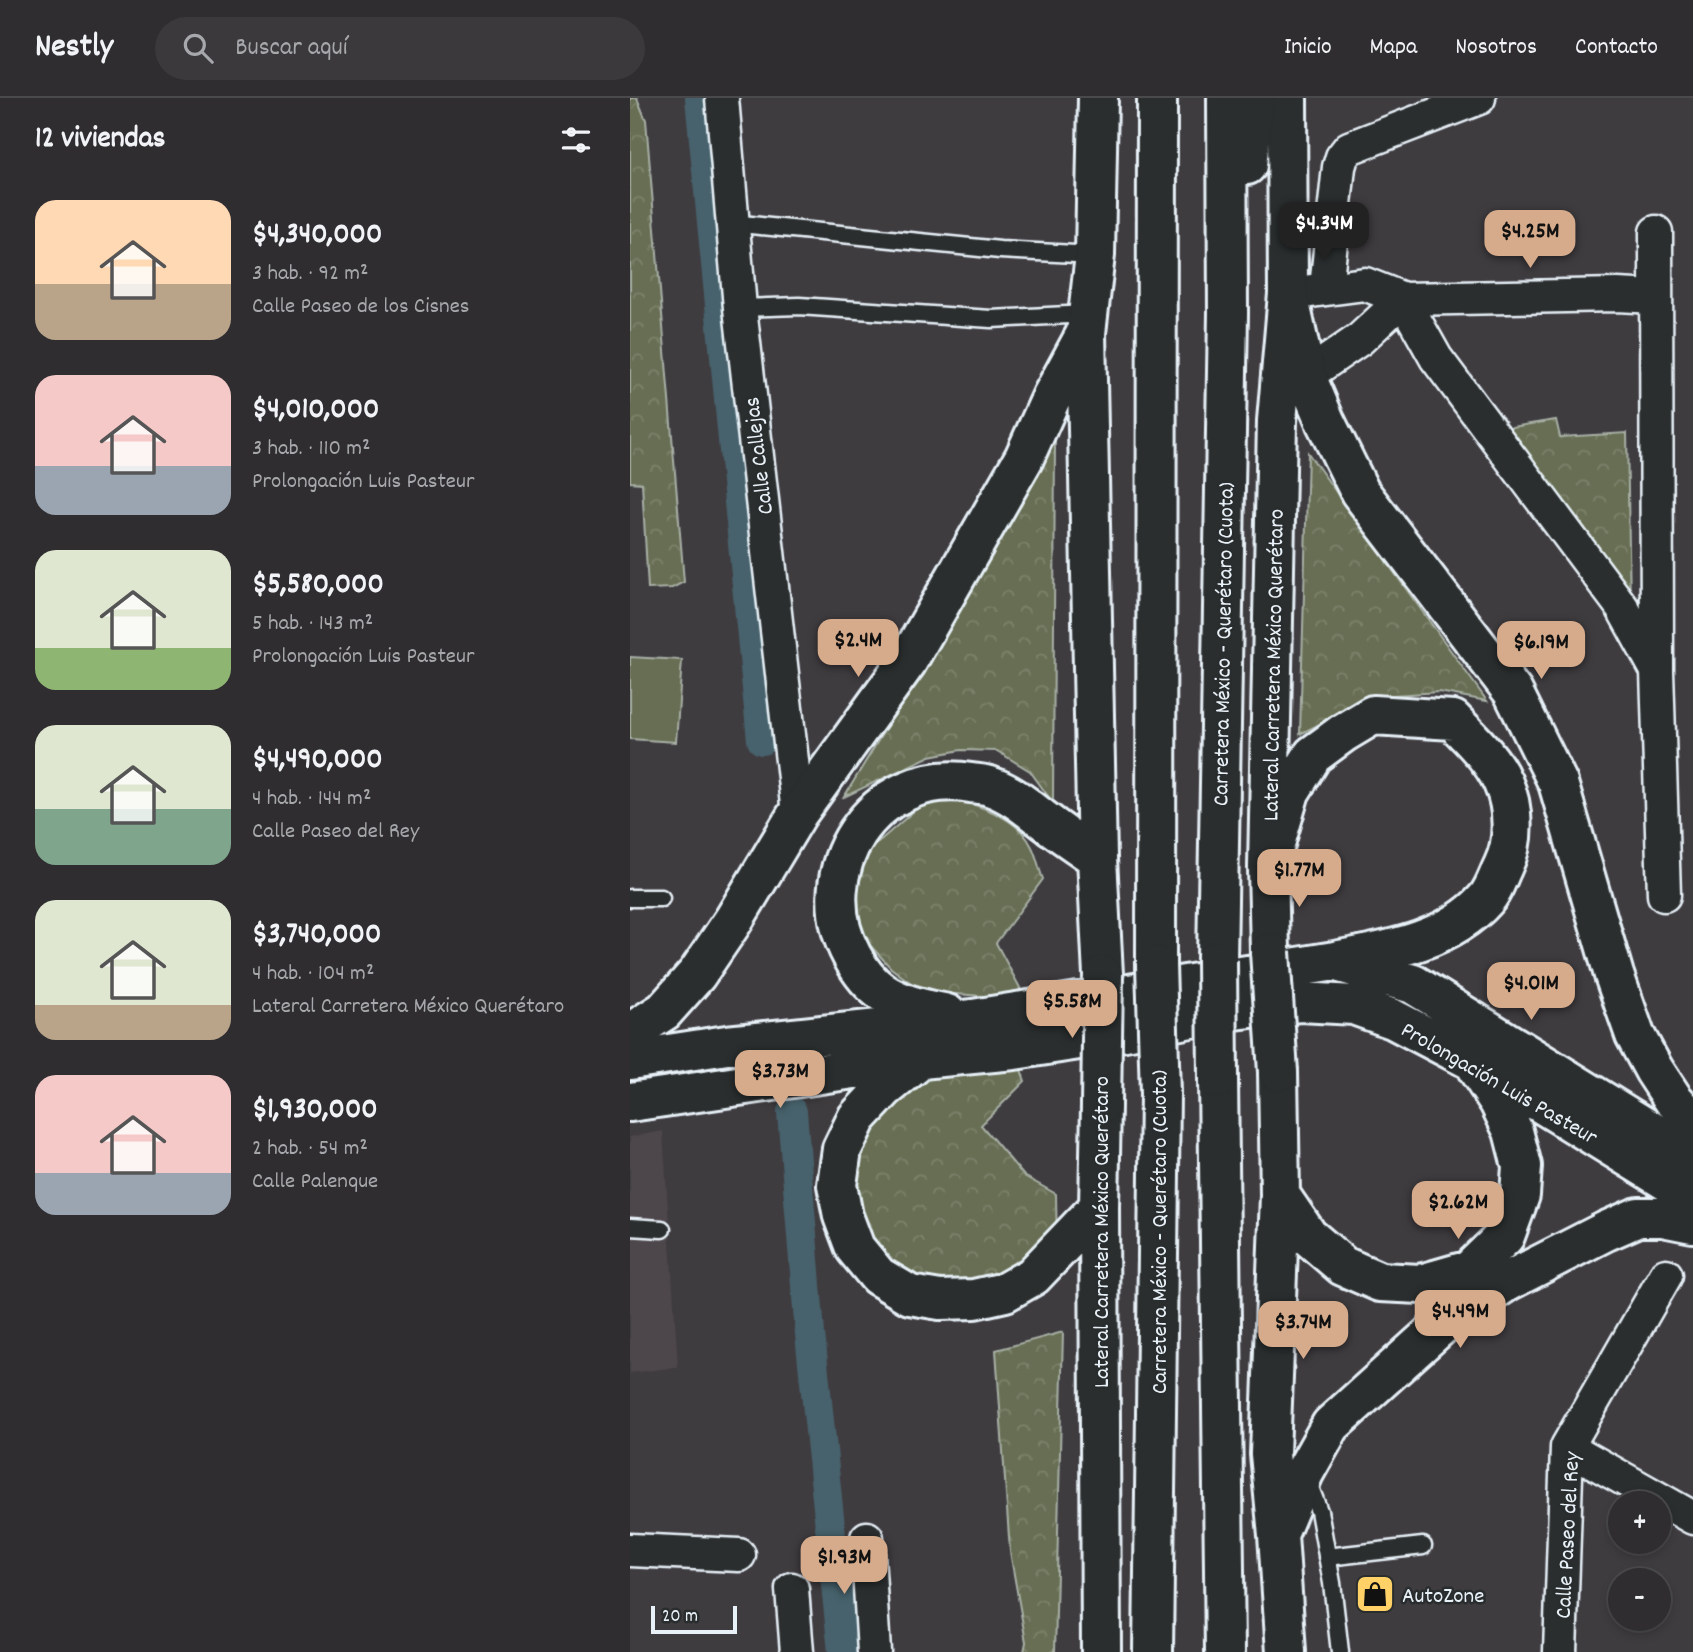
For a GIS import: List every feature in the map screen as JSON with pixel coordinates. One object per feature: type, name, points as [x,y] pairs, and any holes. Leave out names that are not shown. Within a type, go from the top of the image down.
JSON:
[{"type":"main road","name":"Lateral Carretera México Querétaro","points":[[1098,98],[1095,255],[1087,323],[1097,858],[1103,975],[1099,1207],[1101,1652]]},
{"type":"main road","name":"Carretera México - Querétaro (Cuota)","points":[[1153,1652],[1160,1094],[1156,965],[1157,98]]},
{"type":"main road","name":"Carretera México - Querétaro (Cuota)","points":[[1225,1652],[1217,960],[1228,313],[1227,98]]},
{"type":"main road","points":[[1228,313],[1255,98]]},
{"type":"main road","name":"Lateral Carretera México Querétaro","points":[[1287,98],[1288,294],[1277,421],[1268,868],[1270,952],[1278,1072],[1287,1463]]},
{"type":"main road","points":[[1288,294],[1306,376],[1360,492],[1513,692],[1558,783],[1634,1035],[1673,1099],[1693,1122]]},
{"type":"main road","points":[[630,1033],[664,1011],[697,974],[733,921],[798,813],[906,662],[1024,458],[1087,323]]},
{"type":"main road","points":[[1268,868],[1290,792],[1312,755],[1373,715],[1453,720],[1490,761],[1504,783],[1513,819],[1509,854],[1487,898],[1462,920],[1426,939],[1379,953],[1335,961]]},
{"type":"main road","points":[[974,1019],[910,1006],[881,992],[860,970],[844,941],[837,907],[839,872],[853,839],[874,812],[901,792],[930,782],[960,781],[991,786],[1021,802],[1097,858]]},
{"type":"main road","name":"Prolongación Luis Pasteur","points":[[630,1060],[727,1045],[974,1019],[1335,961],[1413,984],[1693,1157]]},
{"type":"main road","name":"Prolongación Luis Pasteur","points":[[630,1102],[921,1059],[1027,1048],[1226,1011],[1301,1002],[1354,1005],[1392,1019],[1471,1060],[1693,1197]]},
{"type":"main road","points":[[921,1059],[884,1089],[858,1118],[842,1149],[837,1185],[843,1216],[855,1248],[878,1276],[909,1295],[940,1300],[974,1299],[1005,1292],[1033,1276],[1099,1207]]},
{"type":"main road","points":[[1280,1195],[1308,1236],[1343,1266],[1380,1282],[1421,1284],[1470,1270],[1505,1236],[1520,1195],[1522,1166],[1509,1121],[1471,1060]]},
{"type":"main road","points":[[1286,1652],[1278,1535],[1287,1463],[1443,1324],[1508,1281],[1638,1217],[1663,1217],[1693,1223]]},
{"type":"street","name":"Calle Callejas","points":[[722,98],[740,308],[798,813]]},
{"type":"street","points":[[1326,288],[1339,167],[1349,148],[1479,98]]},
{"type":"street","points":[[1656,232],[1657,671],[1664,895]]},
{"type":"street","points":[[1288,294],[1365,284],[1403,299],[1617,295],[1656,298]]},
{"type":"street","points":[[1306,376],[1360,339],[1403,299]]},
{"type":"street","points":[[1403,299],[1436,358],[1622,607],[1657,671]]},
{"type":"street","name":"Calle Paseo del Rey","points":[[1560,1652],[1567,1447],[1666,1275]]},
{"type":"street","points":[[1567,1447],[1693,1518]]},
{"type":"street","points":[[867,1538],[874,1652]]},
{"type":"street","points":[[630,1550],[739,1555]]},
{"type":"street","points":[[792,1589],[797,1652]]},
{"type":"lane","points":[[732,223],[1000,250],[1095,255]]},
{"type":"lane","points":[[740,308],[799,306],[1087,323]]},
{"type":"lane","points":[[630,898],[661,898]]},
{"type":"lane","points":[[630,1227],[662,1229]]},
{"type":"lane","points":[[1287,1463],[1319,1511],[1332,1583],[1340,1652]]},
{"type":"lane","points":[[1327,1557],[1423,1546]]},
{"type":"shaded area","points":[[663,1131],[678,1367],[630,1373],[630,1137]]},
{"type":"green space","points":[[630,98],[637,98],[646,120],[684,582],[672,588],[648,589],[642,483],[630,482]]},
{"type":"green space","points":[[1556,420],[1560,437],[1627,433],[1630,606],[1493,430]]},
{"type":"green space","points":[[1055,439],[1053,803],[1030,771],[997,751],[961,750],[930,756],[844,797],[978,574]]},
{"type":"green space","points":[[1308,453],[1487,701],[1439,692],[1394,695],[1357,705],[1300,734]]},
{"type":"green space","points":[[630,657],[682,660],[676,742],[630,739]]},
{"type":"green space","points":[[959,800],[991,811],[1010,822],[1026,837],[1035,855],[1043,879],[996,943],[1026,999],[941,993],[915,986],[891,968],[869,944],[858,916],[855,884],[868,851],[923,803]]},
{"type":"green space","points":[[1014,1050],[1025,1081],[981,1125],[1024,1176],[1056,1194],[1057,1252],[1005,1292],[878,1276],[842,1149],[884,1089]]},
{"type":"green space","points":[[1063,1332],[1055,1652],[1024,1652],[1026,1642],[1010,1552],[996,1350]]},
{"type":"waterway","points":[[700,98],[762,740]]},
{"type":"waterway","points":[[792,1112],[810,1334],[843,1652]]},
{"type":"place","name":"AutoZone","points":[[1375,1594]]}]
